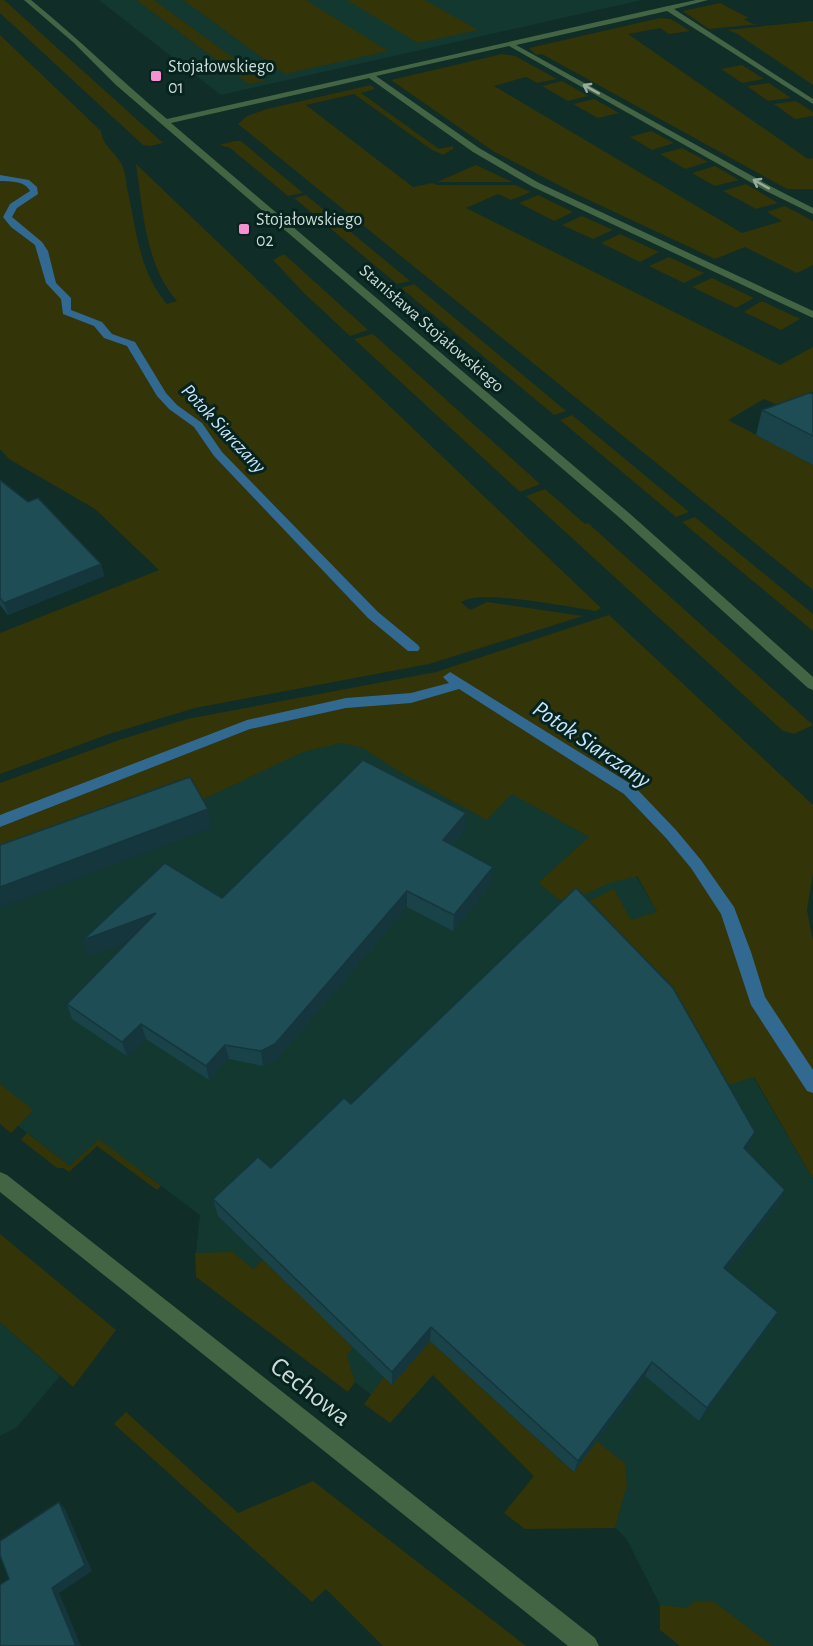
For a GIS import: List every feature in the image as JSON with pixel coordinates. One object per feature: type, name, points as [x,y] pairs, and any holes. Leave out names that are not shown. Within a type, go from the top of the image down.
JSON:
[{"type":"street","name":"Stanisława Stojałowskiego","points":[[27,0],[77,41],[110,75],[164,122],[290,227],[625,516],[813,685]]},
{"type":"street","points":[[164,122],[705,0]]},
{"type":"street","points":[[668,8],[813,102]]},
{"type":"street","points":[[510,44],[769,189],[813,211]]},
{"type":"street","points":[[371,76],[476,150],[536,185],[813,315]]},
{"type":"street","name":"Cechowa","points":[[0,1181],[587,1646]]},
{"type":"shaded area","points":[[0,0],[4,0],[163,143],[143,145],[0,13]]},
{"type":"shaded area","points":[[99,0],[642,0],[221,95]]},
{"type":"shaded area","points":[[136,0],[154,0],[265,81],[249,84]]},
{"type":"shaded area","points":[[183,0],[306,0],[388,51],[285,74]]},
{"type":"shaded area","points":[[347,0],[425,0],[478,30],[418,43]]},
{"type":"shaded area","points":[[720,3],[749,18],[743,19],[753,24],[760,24],[709,29],[683,11]]},
{"type":"shaded area","points":[[660,18],[671,19],[690,31],[669,34],[660,28],[628,34],[808,159],[813,158],[813,189],[787,189],[542,54],[536,55],[529,48]]},
{"type":"shaded area","points":[[813,21],[813,85],[736,33],[727,30]]},
{"type":"shaded area","points":[[0,35],[101,131],[104,141],[122,165],[140,251],[150,279],[167,304],[177,301],[166,287],[152,254],[136,164],[601,608],[596,611],[505,598],[472,598],[461,602],[470,610],[487,602],[583,616],[429,664],[195,708],[109,734],[0,774],[0,633],[159,570],[95,509],[9,459],[0,449]]},
{"type":"shaded area","points":[[502,54],[515,56],[557,79],[537,83],[526,77],[494,86],[742,233],[782,221],[767,212],[785,206],[813,221],[813,265],[797,273],[745,247],[715,259],[576,194],[493,151],[391,80]]},
{"type":"shaded area","points":[[742,65],[764,79],[742,83],[721,69]]},
{"type":"shaded area","points":[[562,81],[588,96],[568,101],[542,86]]},
{"type":"shaded area","points":[[769,83],[791,98],[768,101],[747,86]]},
{"type":"shaded area","points":[[371,85],[375,89],[361,93],[439,149],[453,146],[453,149],[443,155],[432,150],[354,94],[306,105],[413,187],[432,183],[438,185],[515,185],[531,192],[511,200],[498,194],[466,208],[780,365],[813,347],[813,392],[784,408],[764,399],[728,420],[813,465],[813,590],[238,124],[247,116],[267,109]]},
{"type":"shaded area","points":[[594,99],[619,113],[598,118],[573,104]]},
{"type":"shaded area","points":[[796,101],[813,112],[813,116],[795,119],[774,104]]},
{"type":"shaded area","points":[[651,131],[674,143],[652,150],[630,137]]},
{"type":"shaded area","points":[[241,141],[303,193],[288,196],[230,148],[219,145]]},
{"type":"shaded area","points":[[682,148],[708,162],[685,169],[660,154]]},
{"type":"shaded area","points":[[476,165],[512,182],[437,182]]},
{"type":"shaded area","points":[[715,166],[739,180],[715,186],[692,173]]},
{"type":"shaded area","points":[[746,184],[778,203],[756,209],[723,191]]},
{"type":"shaded area","points":[[306,195],[410,281],[397,284],[294,198]]},
{"type":"shaded area","points":[[538,195],[573,212],[554,221],[519,203]]},
{"type":"shaded area","points":[[582,216],[613,230],[593,239],[562,225]]},
{"type":"shaded area","points":[[620,234],[659,252],[640,262],[601,243]]},
{"type":"shaded area","points":[[284,254],[368,330],[350,336],[273,260]]},
{"type":"shaded area","points":[[669,257],[704,273],[684,283],[649,266]]},
{"type":"shaded area","points":[[712,278],[754,298],[736,308],[692,287]]},
{"type":"shaded area","points":[[414,284],[566,411],[554,415],[401,288]]},
{"type":"shaded area","points":[[760,302],[800,319],[781,330],[744,312]]},
{"type":"shaded area","points":[[373,334],[540,484],[520,492],[354,339]]},
{"type":"shaded area","points":[[572,415],[689,512],[676,517],[560,420]]},
{"type":"shaded area","points":[[545,489],[585,524],[588,523],[813,725],[794,734],[783,731],[526,496]]},
{"type":"shaded area","points":[[695,517],[813,614],[813,631],[682,522]]},
{"type":"shaded area","points":[[609,615],[813,805],[813,873],[807,910],[813,941],[813,1179],[754,1077],[721,1087],[578,906],[614,889],[631,920],[657,912],[637,876],[607,884],[565,904],[538,883],[589,837],[512,794],[487,820],[405,775],[363,748],[341,743],[303,752],[197,802],[0,866],[0,783],[119,740],[187,719],[436,672]]},
{"type":"shaded area","points":[[388,714],[598,830],[636,876],[813,1179],[813,1646],[703,1646],[660,1605],[626,1538],[440,1365],[389,1408],[195,1261],[200,1215],[99,1140],[70,1166],[0,1112],[0,857]]},
{"type":"shaded area","points":[[0,1084],[33,1110],[11,1133],[0,1124]]},
{"type":"shaded area","points":[[27,1133],[70,1166],[99,1139],[161,1186],[157,1190],[97,1146],[69,1172],[63,1168],[57,1168],[21,1140]]},
{"type":"shaded area","points":[[0,1234],[116,1330],[73,1387],[0,1322]]},
{"type":"shaded area","points":[[233,1252],[253,1269],[263,1260],[353,1347],[347,1356],[355,1382],[348,1392],[196,1277],[195,1253]]},
{"type":"shaded area","points":[[0,1322],[60,1376],[17,1427],[0,1436]]},
{"type":"shaded area","points":[[430,1341],[573,1472],[597,1441],[625,1464],[627,1484],[615,1528],[525,1529],[504,1513],[534,1476],[433,1375],[390,1423],[364,1404],[384,1377],[392,1385]]},
{"type":"shaded area","points":[[126,1412],[238,1513],[313,1481],[526,1646],[383,1646],[326,1589],[312,1602],[114,1424]]},
{"type":"shaded area","points":[[693,1602],[714,1602],[773,1646],[680,1646],[660,1630],[660,1605],[687,1608]]},
{"type":"building","points":[[809,393],[813,394],[813,436],[762,410]]},
{"type":"building","points":[[0,480],[28,502],[38,498],[101,564],[4,603],[0,598]]},
{"type":"building","points":[[363,760],[466,813],[443,840],[493,867],[454,915],[407,891],[275,1044],[261,1051],[225,1045],[206,1066],[141,1024],[122,1042],[67,1004],[156,913],[83,940],[165,863],[222,898]]},
{"type":"building","points":[[190,777],[208,809],[0,887],[0,845]]},
{"type":"building","points":[[576,888],[673,988],[755,1132],[744,1148],[785,1190],[724,1268],[778,1312],[707,1408],[652,1362],[578,1461],[431,1327],[392,1372],[213,1199],[258,1157],[271,1168],[344,1098],[351,1104]]},
{"type":"building","points":[[59,1502],[85,1565],[52,1588],[76,1646],[0,1646],[0,1585],[9,1579],[0,1555],[0,1541]]},
{"type":"waterway","name":"Potok Siarczany","points":[[0,178],[21,180],[33,187],[35,192],[13,206],[7,217],[39,244],[45,258],[48,277],[66,298],[66,312],[98,324],[108,336],[131,344],[161,394],[173,407],[198,425],[218,454],[373,615],[413,648]]},
{"type":"waterway","name":"Potok Siarczany","points":[[450,677],[629,790],[671,834],[696,864],[728,912],[757,1000],[813,1085]]},
{"type":"waterway","points":[[0,821],[247,725],[346,703],[411,698],[461,684]]},
{"type":"place","name":"Stojałowskiego 01","points":[[156,76]]},
{"type":"place","name":"Stojałowskiego 02","points":[[244,229]]}]
